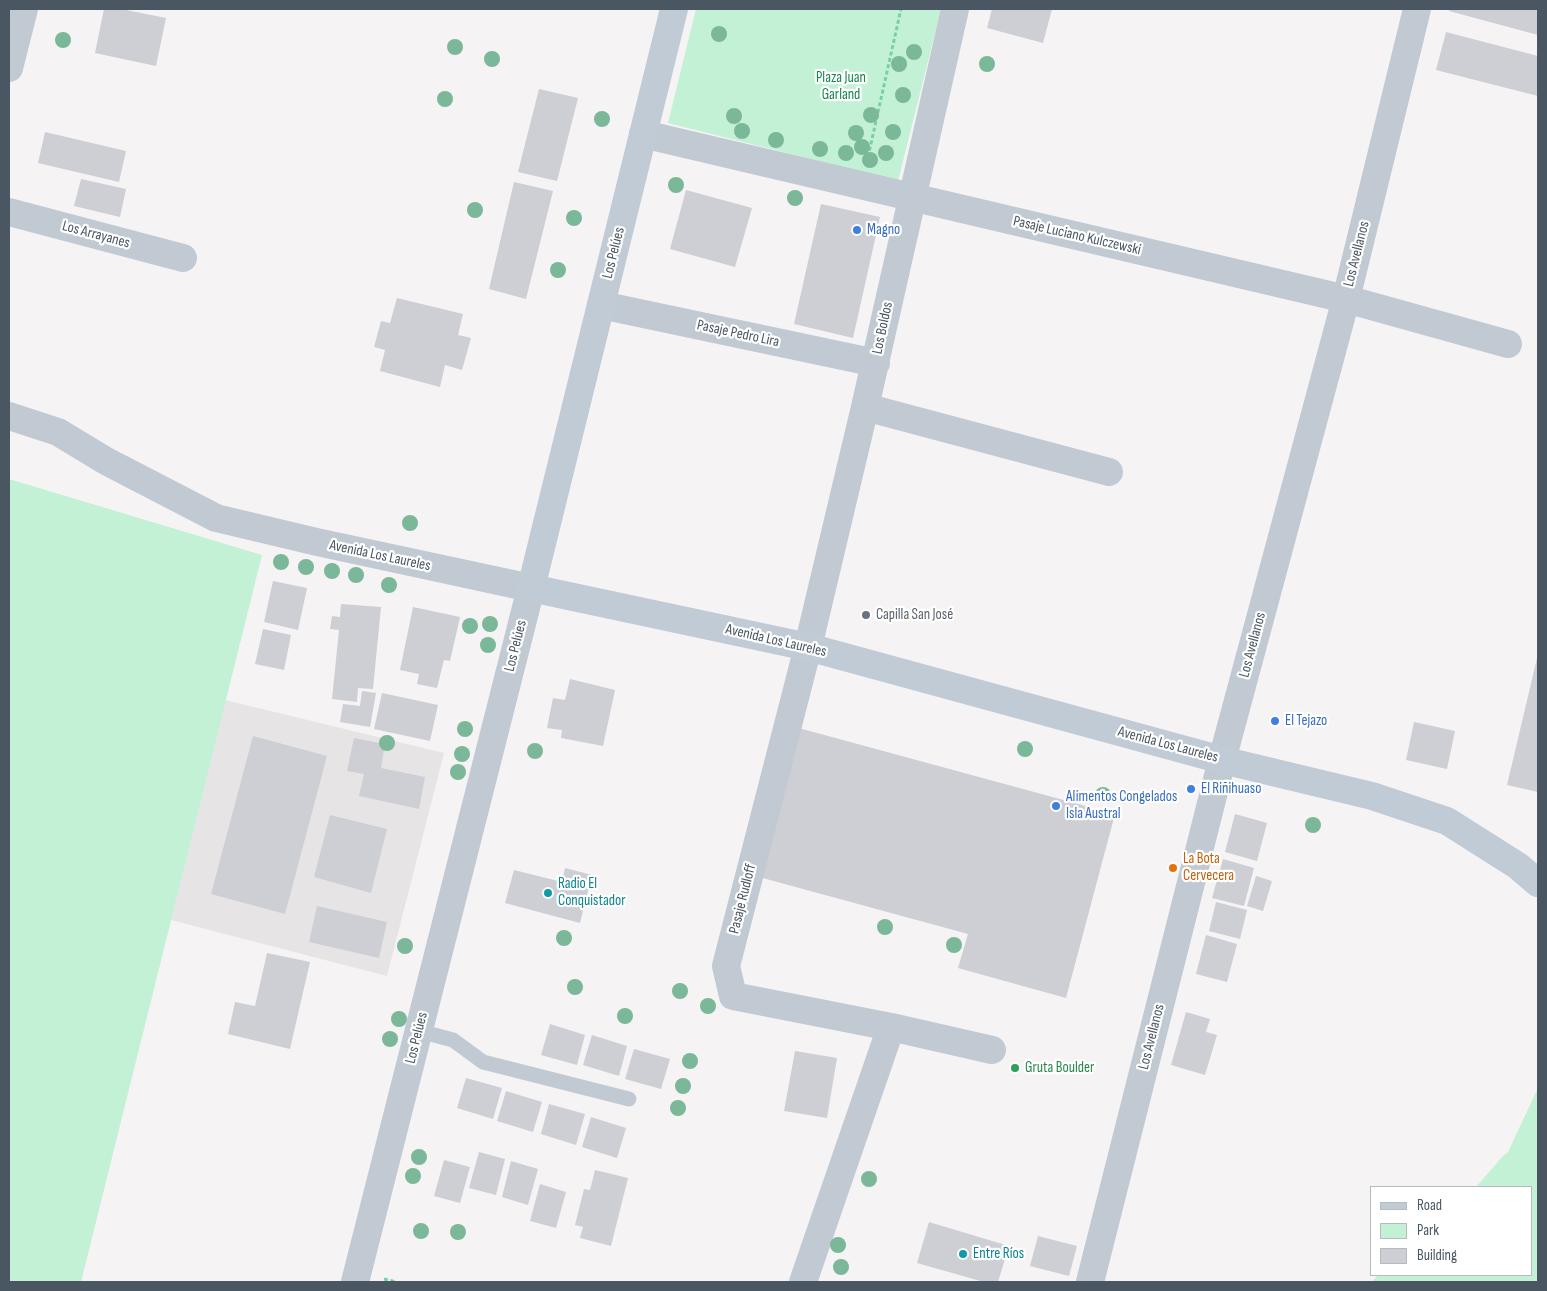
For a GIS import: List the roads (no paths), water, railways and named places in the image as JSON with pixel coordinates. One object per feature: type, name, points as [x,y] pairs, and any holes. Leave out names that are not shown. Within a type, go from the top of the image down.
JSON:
[{"type":"street","points":[[9,68],[24,9]]},
{"type":"street","name":"Los Pelúes","points":[[355,1282],[531,588],[674,9]]},
{"type":"street","name":"Los Boldos","points":[[808,647],[876,363],[955,9]]},
{"type":"street","name":"Los Avellanos","points":[[1090,1282],[1222,760],[1346,299],[1417,9]]},
{"type":"street","name":"Pasaje Luciano Kulczewski","points":[[643,134],[1346,299],[1508,344]]},
{"type":"street","name":"Los Arrayanes","points":[[9,212],[183,258]]},
{"type":"street","name":"Pasaje Pedro Lira","points":[[601,305],[876,363]]},
{"type":"street","points":[[865,407],[1108,472]]},
{"type":"street","name":"Avenida Los Laureles","points":[[9,416],[58,432],[106,461],[216,518],[317,542],[808,647],[1222,760],[1372,796],[1447,821],[1518,866],[1538,883]]},
{"type":"street","name":"Pasaje Rudloff","points":[[808,647],[726,966],[733,996],[890,1027],[992,1050]]},
{"type":"street","points":[[802,1282],[890,1027]]},
{"type":"lane","points":[[419,1031],[453,1040],[483,1062],[629,1098]]},
{"type":"place","name":"Magno","points":[[857,230]]},
{"type":"place","name":"Capilla San José","points":[[866,615]]},
{"type":"place","name":"El Tejazo","points":[[1275,721]]},
{"type":"place","name":"El Riñihuaso","points":[[1191,789]]},
{"type":"place","name":"Alimentos Congelados Isla Austral","points":[[1056,806]]},
{"type":"place","name":"La Bota Cervecera","points":[[1173,868]]},
{"type":"place","name":"Radio El Conquistador","points":[[548,893]]},
{"type":"place","name":"Gruta Boulder","points":[[1015,1068]]},
{"type":"place","name":"Entre Ríos","points":[[963,1254]]},
{"type":"park label","name":"Plaza Juan Garland","points":[[841,86]]}]
